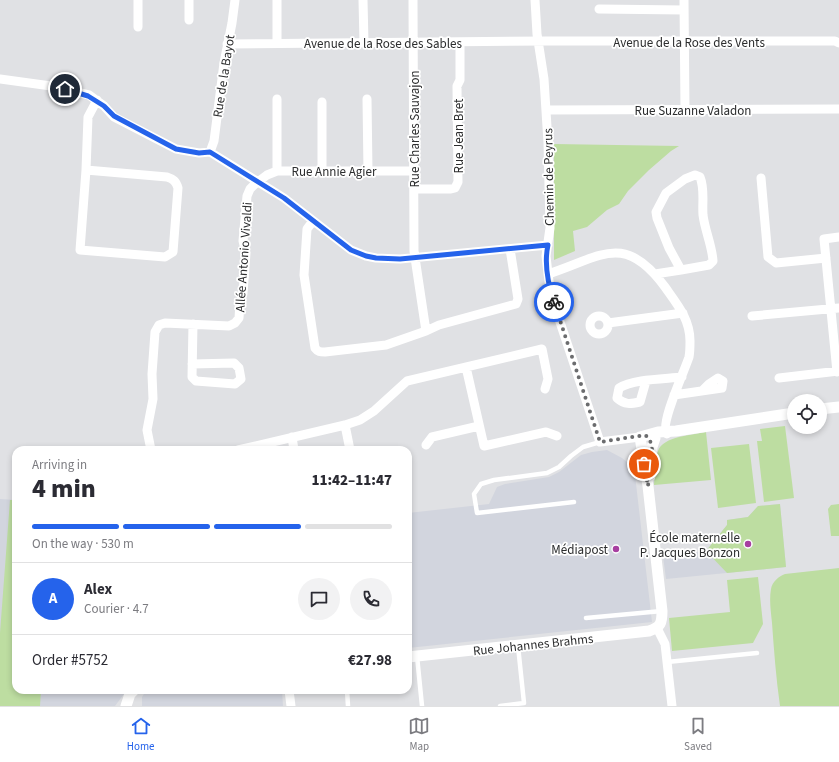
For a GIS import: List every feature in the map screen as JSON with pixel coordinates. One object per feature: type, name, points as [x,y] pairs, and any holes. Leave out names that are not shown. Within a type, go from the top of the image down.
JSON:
[{"type":"street","points":[[138,0],[138,26]]},
{"type":"street","points":[[189,0],[189,20]]},
{"type":"street","name":"Rue de la Bayot","points":[[210,152],[214,141],[227,44],[235,0]]},
{"type":"street","points":[[277,0],[277,43]]},
{"type":"street","points":[[363,0],[364,43]]},
{"type":"street","name":"Rue Charles Sauvajon","points":[[413,0],[414,257],[426,331]]},
{"type":"street","name":"Chemin de Peyrus","points":[[535,0],[546,110],[550,228],[546,256],[551,295],[600,442]]},
{"type":"street","points":[[684,0],[685,110]]},
{"type":"street","points":[[599,9],[684,10]]},
{"type":"street","name":"Avenue de la Rose des Sables","points":[[227,44],[538,42]]},
{"type":"street","name":"Avenue de la Rose des Vents","points":[[538,42],[839,42]]},
{"type":"street","name":"Rue Jean Bret","points":[[414,189],[451,189],[454,188],[458,182],[457,86],[460,80],[460,43]]},
{"type":"street","points":[[0,79],[78,92],[97,100],[114,116],[176,149],[199,153],[210,152],[284,198],[358,254],[376,258],[394,259],[548,245]]},
{"type":"street","points":[[277,99],[277,171]]},
{"type":"street","points":[[367,99],[368,171]]},
{"type":"street","points":[[86,170],[167,177],[177,182],[178,188],[174,249],[170,255],[165,257],[80,250],[88,117],[97,100]]},
{"type":"street","points":[[322,102],[322,171]]},
{"type":"street","name":"Rue Suzanne Valadon","points":[[546,110],[839,109]]},
{"type":"street","name":"Rue Annie Agier","points":[[258,182],[271,173],[277,171],[413,171]]},
{"type":"street","points":[[655,274],[680,270],[709,265],[713,261],[713,252],[707,234],[703,214],[703,183],[700,177],[695,175],[685,179],[666,193],[656,212],[669,248],[680,270]]},
{"type":"street","points":[[761,178],[768,257],[776,263],[826,258]]},
{"type":"street","name":"Allée Antonio Vivaldi","points":[[150,446],[147,430],[153,399],[152,374],[155,332],[159,325],[165,323],[229,326],[235,323],[239,318],[240,303],[243,293],[246,253],[243,241],[245,204],[250,189],[258,182]]},
{"type":"street","points":[[313,221],[307,229],[304,275],[315,348],[320,352],[386,345],[439,325],[516,304],[518,298],[510,249]]},
{"type":"street","points":[[779,378],[838,371],[835,308],[824,239],[839,237]]},
{"type":"street","points":[[548,274],[600,255],[614,252],[627,254],[638,259],[655,274],[683,312],[688,324],[690,340],[689,355],[670,405],[669,415],[672,426],[669,432]]},
{"type":"street","points":[[752,316],[835,308]]},
{"type":"street","points":[[608,323],[683,312]]},
{"type":"street","points":[[192,364],[234,363],[239,368],[241,378],[235,384],[196,381],[192,377],[192,364],[193,324]]},
{"type":"street","points":[[258,446],[360,420],[374,411],[407,381],[542,349],[548,379],[545,389]]},
{"type":"street","points":[[466,367],[484,446],[546,432],[557,436]]},
{"type":"street","points":[[646,381],[682,376]]},
{"type":"street","points":[[674,395],[703,390]]},
{"type":"street","points":[[827,408],[839,407]]},
{"type":"street","points":[[600,442],[648,439],[669,432],[787,414]]},
{"type":"street","points":[[345,425],[349,446]]},
{"type":"street","points":[[426,445],[432,437],[479,426]]},
{"type":"street","points":[[292,437],[293,446]]},
{"type":"street","points":[[648,439],[648,486],[662,611],[662,621],[657,628],[665,644],[672,706]]},
{"type":"street","points":[[648,439],[648,486]]},
{"type":"street","name":"Rue Johannes Brahms","points":[[412,656],[518,646],[649,631],[657,628]]},
{"type":"street","points":[[126,706],[130,694]]},
{"type":"street","points":[[132,706],[133,694]]},
{"type":"street","points":[[290,694],[291,706]]},
{"type":"lane","points":[[574,502],[477,514],[474,494],[481,484],[494,480],[547,473],[559,467],[583,446],[600,442]]},
{"type":"lane","points":[[586,618],[662,611]]},
{"type":"lane","points":[[500,706],[524,703],[518,646]]},
{"type":"lane","points":[[667,662],[757,653]]},
{"type":"lane","points":[[412,656],[422,706]]},
{"type":"lane","points":[[347,694],[348,706]]},
{"type":"shaded area","points":[[607,450],[622,458],[632,466],[635,475],[652,622],[412,648],[412,513],[489,504],[497,487],[505,484],[549,477],[559,472],[581,455]]},
{"type":"shaded area","points":[[0,499],[12,500],[12,694],[124,694],[115,706],[0,706]]},
{"type":"shaded area","name":"École maternelle P. Jacques Bonzon","points":[[780,504],[786,567],[666,579],[663,556],[706,551],[727,525],[727,520],[748,517],[758,506]]},
{"type":"shaded area","points":[[144,694],[282,694],[283,706],[142,706],[142,697]]},
{"type":"green space","points":[[554,144],[679,146],[649,170],[628,191],[619,204],[607,210],[587,227],[573,231],[575,251],[554,260]]},
{"type":"green space","points":[[785,426],[794,498],[764,502],[757,441],[762,441],[760,429]]},
{"type":"green space","points":[[706,432],[711,480],[654,485],[656,459],[661,446],[672,439]]},
{"type":"green space","points":[[749,444],[756,503],[718,508],[711,448]]},
{"type":"green space","points":[[10,500],[12,500],[12,694],[41,694],[40,706],[0,706],[0,633]]},
{"type":"green space","name":"École maternelle P. Jacques Bonzon","points":[[780,504],[786,567],[727,573],[706,551],[727,525],[727,520],[748,517],[758,506]]},
{"type":"green space","points":[[839,504],[839,536],[831,536],[828,509],[831,505]]},
{"type":"green space","points":[[839,568],[839,706],[780,706],[770,606],[770,593],[772,586],[780,576],[785,574]]},
{"type":"green space","points":[[758,577],[763,624],[753,643],[672,651],[669,618],[730,612],[727,580]]},
{"type":"way so far","points":[[554,302],[600,442],[640,437],[645,435],[647,436],[651,442],[652,448],[648,486],[644,464]]},
{"type":"place","name":"École maternelle P. Jacques Bonzon","points":[[748,544]]},
{"type":"place","name":"Médiapost","points":[[616,549]]},
{"type":"route","points":[[65,89],[78,92],[97,100],[114,116],[149,136],[176,149],[199,153],[210,152],[284,198],[341,243],[358,254],[376,258],[400,259],[548,245],[546,256],[551,295],[554,302]]}]
